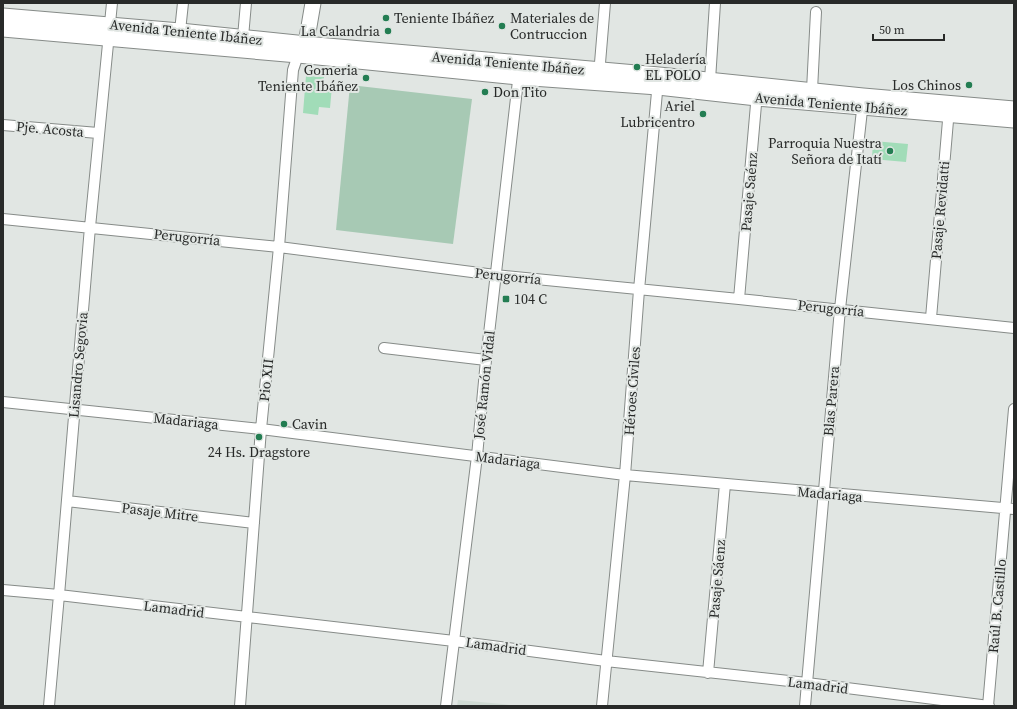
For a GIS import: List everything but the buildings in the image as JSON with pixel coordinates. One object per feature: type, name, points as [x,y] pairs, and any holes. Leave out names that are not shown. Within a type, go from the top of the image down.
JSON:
[{"type":"main road","points":[[309,51],[313,3]]},
{"type":"main road","points":[[309,51],[323,3]]},
{"type":"main road","name":"Avenida Teniente Ibáñez","points":[[3,16],[109,32],[519,71],[658,81],[757,92],[949,109],[1014,120]]},
{"type":"main road","name":"Avenida Teniente Ibáñez","points":[[3,29],[109,32],[180,31],[243,37],[309,51]]},
{"type":"main road","name":"Avenida Teniente Ibáñez","points":[[658,81],[710,80],[757,92],[812,90],[862,101]]},
{"type":"main road","name":"Avenida Teniente Ibáñez","points":[[949,109],[1014,109]]},
{"type":"street","name":"Lisandro Segovia","points":[[49,706],[98,133],[112,3]]},
{"type":"street","points":[[180,31],[183,3]]},
{"type":"street","points":[[243,37],[246,3]]},
{"type":"street","points":[[599,77],[606,3]]},
{"type":"street","points":[[710,80],[715,3]]},
{"type":"street","points":[[812,90],[816,12]]},
{"type":"street","name":"Pio XII","points":[[240,706],[261,429],[279,247],[293,70],[309,51]]},
{"type":"street","name":"José Ramón Vidal","points":[[446,706],[476,456],[519,71]]},
{"type":"street","name":"Héroes Civiles","points":[[602,706],[625,475],[639,290],[658,81]]},
{"type":"street","name":"Pasaje Saénz","points":[[740,299],[757,92]]},
{"type":"street","name":"Blas Parera","points":[[805,706],[840,309],[862,101]]},
{"type":"street","name":"Pasaje Revidatti","points":[[931,318],[949,109]]},
{"type":"street","name":"Pje. Acosta","points":[[3,125],[98,133]]},
{"type":"street","name":"Perugorría","points":[[3,219],[279,247],[495,276],[931,318],[1014,328]]},
{"type":"street","points":[[384,348],[486,360]]},
{"type":"street","name":"Madariaga","points":[[3,402],[261,429],[625,475],[1010,509]]},
{"type":"street","name":"Raúl B. Castillo","points":[[989,706],[1010,509],[1014,410]]},
{"type":"street","name":"Pasaje Sáenz","points":[[708,673],[725,484]]},
{"type":"street","name":"Pasaje Mitre","points":[[67,502],[254,523]]},
{"type":"street","name":"Lamadrid","points":[[3,590],[59,595],[454,640],[606,661],[807,683],[989,706]]},
{"type":"shaded area","points":[[458,700],[502,704],[520,706],[457,706]]},
{"type":"green space","points":[[350,85],[472,99],[453,244],[336,230]]},
{"type":"place","name":"Teniente Ibáñez","points":[[386,18]]},
{"type":"place","name":"Materiales de Contruccion","points":[[502,26]]},
{"type":"place","name":"La Calandria","points":[[388,31]]},
{"type":"place","name":"Heladería EL POLO","points":[[637,67]]},
{"type":"place","name":"Gomeria Teniente Ibáñez","points":[[366,78]]},
{"type":"place","name":"Los Chinos","points":[[969,85]]},
{"type":"place","name":"Don Tito","points":[[485,92]]},
{"type":"place","name":"Ariel Lubricentro","points":[[703,114]]},
{"type":"place","name":"Parroquia Nuestra Señora de Itatí","points":[[890,151]]},
{"type":"place","name":"104 C","points":[[506,299]]},
{"type":"place","name":"Cavin","points":[[284,424]]},
{"type":"place","name":"24 Hs. Dragstore","points":[[259,437]]}]
